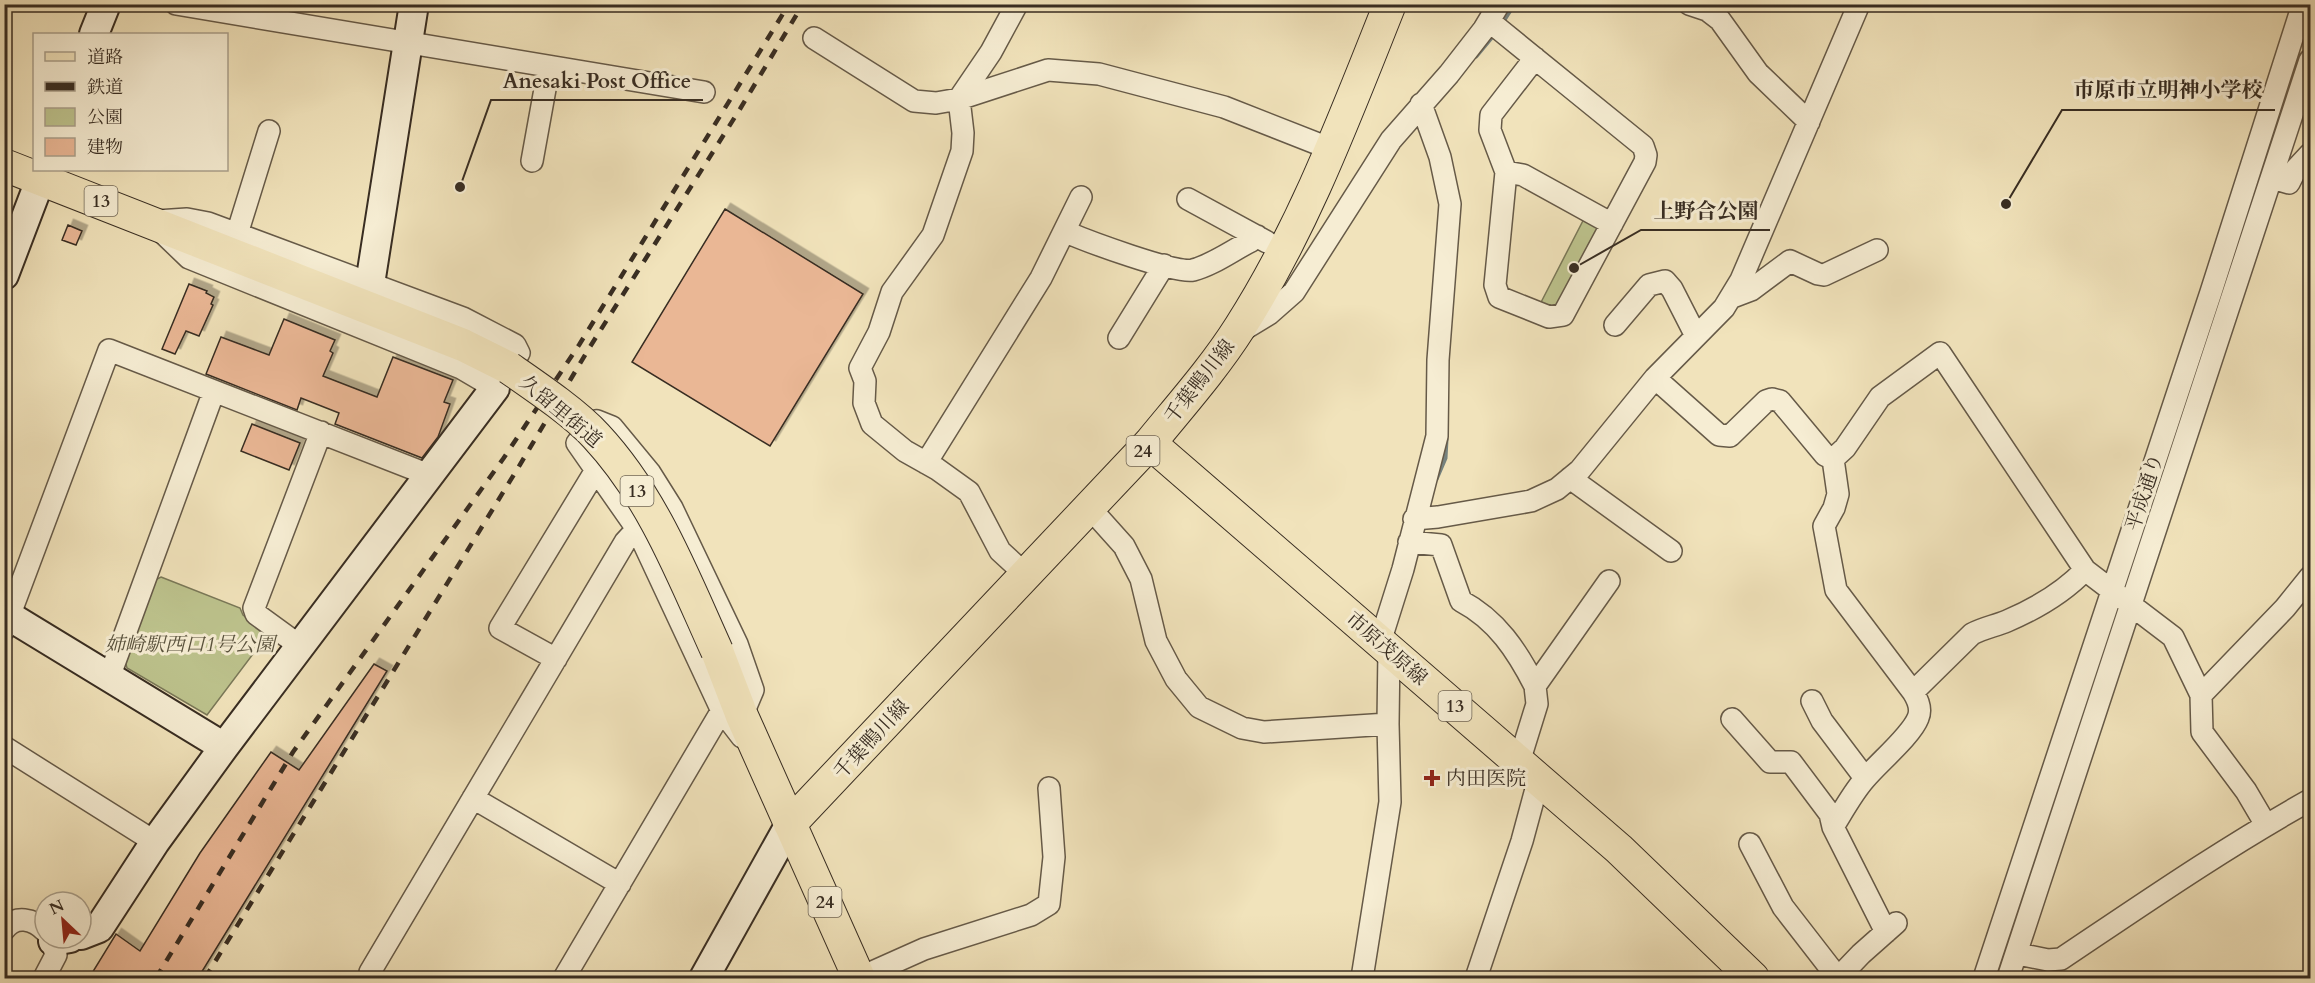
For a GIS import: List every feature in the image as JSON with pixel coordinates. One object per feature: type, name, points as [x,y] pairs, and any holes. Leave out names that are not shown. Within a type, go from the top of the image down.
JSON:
[{"type":"main road","name":"千葉鴨川線","points":[[790,825],[1150,443],[1195,389],[1240,328],[1271,243],[1331,149],[1390,4]]},
{"type":"main road","name":"久留里街道","points":[[4,165],[42,174],[152,222],[463,345],[509,368],[552,399],[599,440],[616,459],[650,510],[666,539],[717,651],[732,707],[761,760],[859,978]]},
{"type":"main road","name":"市原茂原線","points":[[1150,443],[1619,849],[1753,978]]},
{"type":"street","points":[[94,33],[106,4]]},
{"type":"street","points":[[176,4],[269,12],[408,43],[704,92]]},
{"type":"street","points":[[358,280],[408,43],[414,4]]},
{"type":"street","points":[[1017,4],[991,52],[959,99],[963,134],[962,150],[933,234],[892,292],[879,332],[860,368],[865,381],[864,403],[872,424],[905,451],[969,492],[1000,551],[1025,574]]},
{"type":"street","points":[[1689,4],[1707,10],[1719,10],[1720,20],[1758,74],[1809,122]]},
{"type":"street","points":[[1414,519],[1438,518],[1531,501],[1557,489],[1580,470],[1655,378],[1724,308],[1741,280],[1858,4]]},
{"type":"street","name":"平成通り","points":[[1984,978],[2303,4]]},
{"type":"street","points":[[1240,328],[1269,314],[1294,292],[1390,140],[1449,74],[1494,13],[1535,58],[1642,146],[1646,155],[1645,162],[1563,315],[1549,317],[1498,297],[1495,285],[1506,172],[1490,130],[1491,115],[1535,58]]},
{"type":"street","points":[[814,38],[914,101],[936,103],[959,99],[1048,70],[1099,74],[1224,107],[1331,149]]},
{"type":"street","name":"平成通り","points":[[2008,978],[2018,954],[2130,604],[2310,60]]},
{"type":"street","points":[[532,161],[549,67]]},
{"type":"street","points":[[1362,978],[1390,802],[1385,646],[1414,519],[1437,436],[1438,360],[1450,204],[1440,158],[1421,104]]},
{"type":"street","points":[[237,234],[268,131]]},
{"type":"street","points":[[2272,178],[2289,183],[2296,169],[2310,154]]},
{"type":"street","points":[[1506,172],[1523,175],[1612,224]]},
{"type":"street","points":[[4,275],[42,174]]},
{"type":"street","points":[[926,463],[1041,278],[1066,232],[1081,197]]},
{"type":"street","points":[[1188,199],[1271,243]]},
{"type":"street","points":[[152,222],[187,219],[208,223],[463,318],[515,345],[519,353],[515,359]]},
{"type":"street","points":[[93,930],[99,928],[155,842],[224,747],[499,383],[189,258],[152,222]]},
{"type":"street","points":[[1066,232],[1123,253],[1184,271],[1194,270],[1251,242],[1271,243]]},
{"type":"street","points":[[1730,298],[1751,290],[1790,261],[1824,275],[1877,250]]},
{"type":"street","points":[[1119,338],[1164,265]]},
{"type":"street","points":[[1615,325],[1649,285],[1665,281],[1672,289],[1696,336]]},
{"type":"street","points":[[224,747],[110,675],[6,619],[109,350],[429,475]]},
{"type":"street","points":[[1833,459],[1845,448],[1881,397],[1940,353],[2085,570],[2173,637],[2201,695],[2202,732],[2246,791],[2266,825]]},
{"type":"street","points":[[1655,378],[1719,435],[1730,436],[1766,401],[1772,399],[1780,401],[1826,455],[1833,459]]},
{"type":"street","points":[[110,675],[214,391]]},
{"type":"street","points":[[564,978],[620,884],[732,707],[753,690],[737,644],[672,508],[650,473],[612,427],[597,420],[577,443],[637,529],[732,707]]},
{"type":"street","points":[[300,646],[256,614],[254,608],[321,432]]},
{"type":"street","points":[[2159,446],[2180,453]]},
{"type":"street","points":[[1833,459],[1838,494],[1834,508],[1824,526],[1836,590],[1913,692],[1919,701],[1920,715],[1913,730],[1865,778],[1833,826]]},
{"type":"street","points":[[556,659],[500,628],[596,470]]},
{"type":"street","points":[[1570,478],[1671,551]]},
{"type":"street","points":[[1089,507],[1124,546],[1141,579],[1156,641],[1176,679],[1199,707],[1242,728],[1264,732],[1388,724]]},
{"type":"street","points":[[370,978],[370,972],[625,542],[637,529]]},
{"type":"street","points":[[1409,542],[1441,545],[1461,601],[1480,611],[1510,642],[1535,686],[1537,704],[1522,841],[1476,978]]},
{"type":"street","points":[[1913,692],[1972,634],[2019,616],[2055,595],[2085,570]]},
{"type":"street","points":[[2201,695],[2285,608],[2310,577]]},
{"type":"street","points":[[1535,686],[1609,581]]},
{"type":"street","points":[[1812,701],[1822,721],[1865,778]]},
{"type":"street","points":[[1732,719],[1770,762],[1791,762],[1830,814],[1833,826],[1891,927],[1838,978],[1784,907],[1750,844]]},
{"type":"street","points":[[4,747],[155,842]]},
{"type":"street","points":[[859,978],[924,949],[1031,915],[1049,904],[1054,857],[1049,788]]},
{"type":"street","points":[[473,798],[620,884]]},
{"type":"street","points":[[2018,954],[2048,960],[2061,959],[2140,905],[2266,825],[2310,800]]},
{"type":"street","points":[[704,978],[790,825]]},
{"type":"street","points":[[4,930],[21,919],[33,922]]},
{"type":"street","points":[[44,978],[56,955],[56,950]]},
{"type":"green space","points":[[1588,211],[1612,224],[1563,315],[1536,312]]},
{"type":"green space","name":"姉崎駅西口1号公園","points":[[161,577],[240,608],[243,615],[268,634],[207,715],[127,668],[124,657],[153,581]]},
{"type":"building","points":[[725,209],[863,294],[770,446],[632,362]]},
{"type":"building","points":[[68,225],[82,231],[76,245],[62,240]]},
{"type":"building","points":[[189,284],[207,291],[206,293],[214,297],[211,304],[213,305],[199,336],[186,331],[175,354],[162,349]]},
{"type":"building","points":[[284,319],[335,340],[330,351],[333,353],[323,376],[377,397],[393,357],[453,380],[444,402],[450,404],[438,437],[422,458],[335,424],[339,413],[301,398],[297,410],[206,374],[221,337],[269,355]]},
{"type":"building","points":[[252,424],[300,443],[289,470],[241,451]]},
{"type":"building","points":[[374,664],[387,671],[198,978],[89,978],[116,934],[140,951],[200,853],[271,752],[299,770]]},
{"type":"waterway","points":[[1500,26],[1514,4]]},
{"type":"waterway","points":[[1476,56],[1495,33]]},
{"type":"waterway","points":[[1436,479],[1445,458],[1446,439]]},
{"type":"railway","points":[[156,978],[293,752],[503,459],[579,345],[789,4]]},
{"type":"railway","points":[[205,978],[588,350],[740,109],[803,4]]},
{"type":"place","name":"Anesaki Post Office","points":[[460,187]]},
{"type":"place","name":"市原市立明神小学校","points":[[2006,204]]},
{"type":"place","name":"上野合公園","points":[[1574,268]]},
{"type":"place","name":"内田医院","points":[[1432,778]]}]
